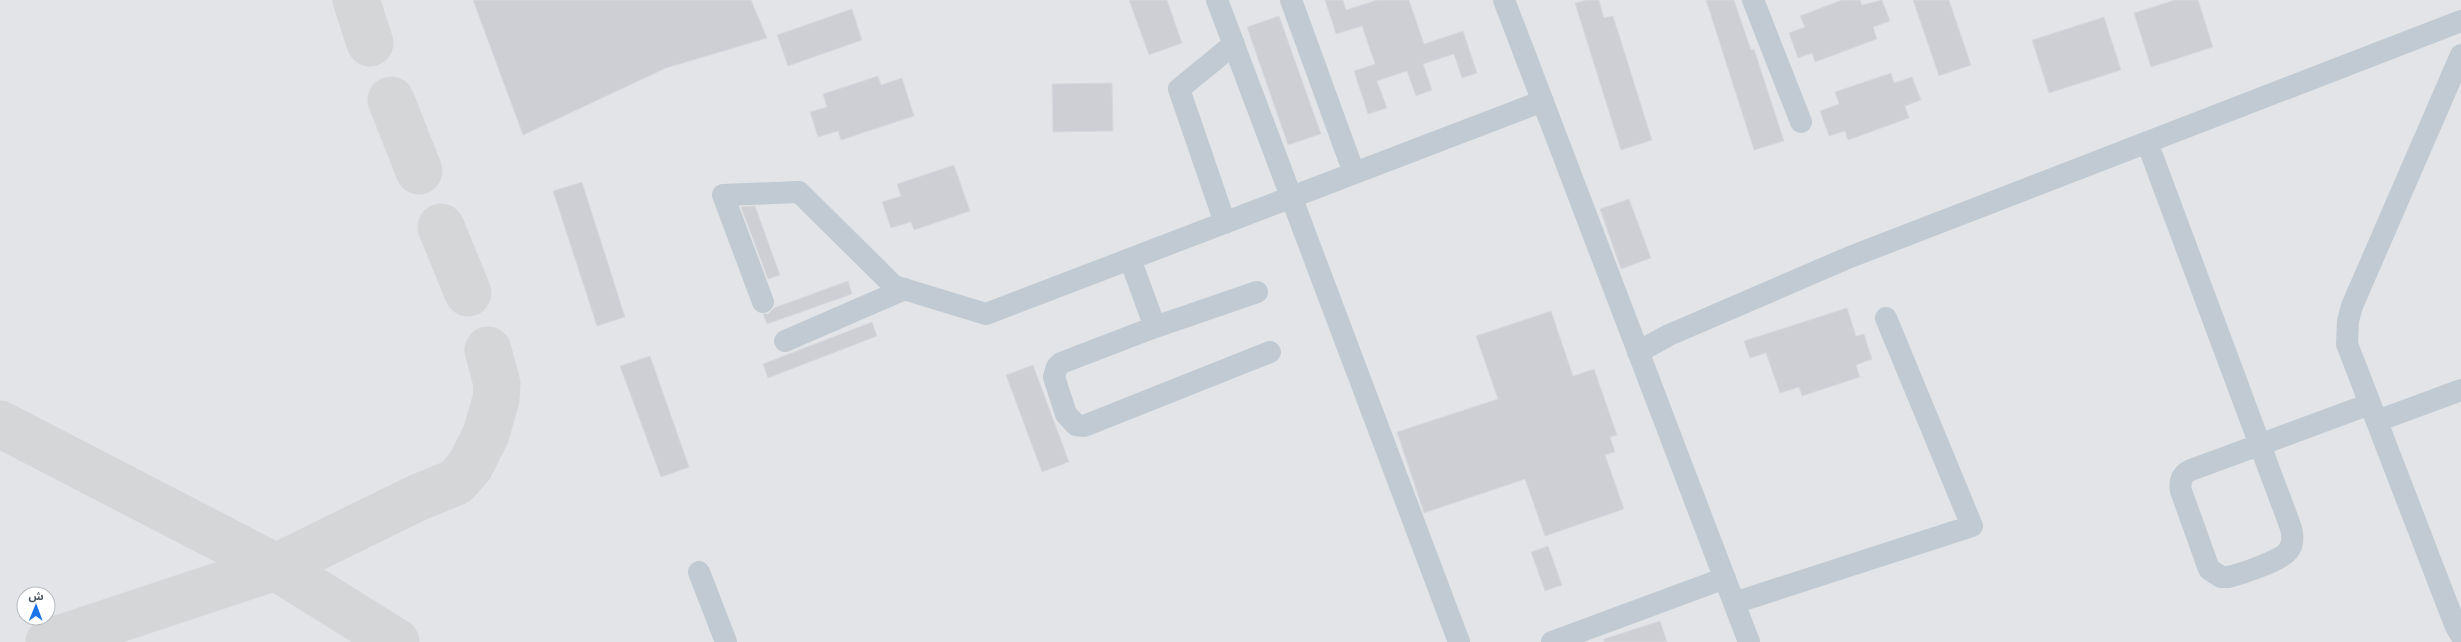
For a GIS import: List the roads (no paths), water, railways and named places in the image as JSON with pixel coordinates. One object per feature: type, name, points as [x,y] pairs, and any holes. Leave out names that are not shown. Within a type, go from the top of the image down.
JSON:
[{"type":"lane","points":[[1217,0],[1459,642]]},
{"type":"lane","points":[[1291,0],[1354,173]]},
{"type":"lane","points":[[1753,0],[1801,122]]},
{"type":"lane","points":[[1508,1],[1543,101],[1638,352],[1726,578],[1749,642]]},
{"type":"lane","points":[[1638,352],[1669,335],[1850,257],[2461,20]]},
{"type":"lane","points":[[1225,223],[1179,89],[1234,44]]},
{"type":"lane","points":[[2461,55],[2349,313],[2348,344],[2456,627],[2461,635]]},
{"type":"lane","points":[[763,302],[723,195],[799,192],[894,286],[986,314],[1543,101]]},
{"type":"lane","points":[[2147,142],[2260,445],[2291,528],[2293,534],[2291,547],[2283,556],[2235,575],[2221,576],[2209,569],[2181,491],[2181,480],[2187,472],[2260,445],[2461,390]]},
{"type":"lane","points":[[1130,259],[1155,327]]},
{"type":"lane","points":[[784,341],[905,289]]},
{"type":"lane","points":[[1257,292],[1155,327],[1061,363],[1057,367],[1054,377],[1070,421],[1076,425],[1091,424],[1270,352]]},
{"type":"lane","points":[[1734,603],[1972,526],[1886,318]]},
{"type":"lane","points":[[699,572],[726,642]]},
{"type":"lane","points":[[1552,642],[1726,578]]}]
